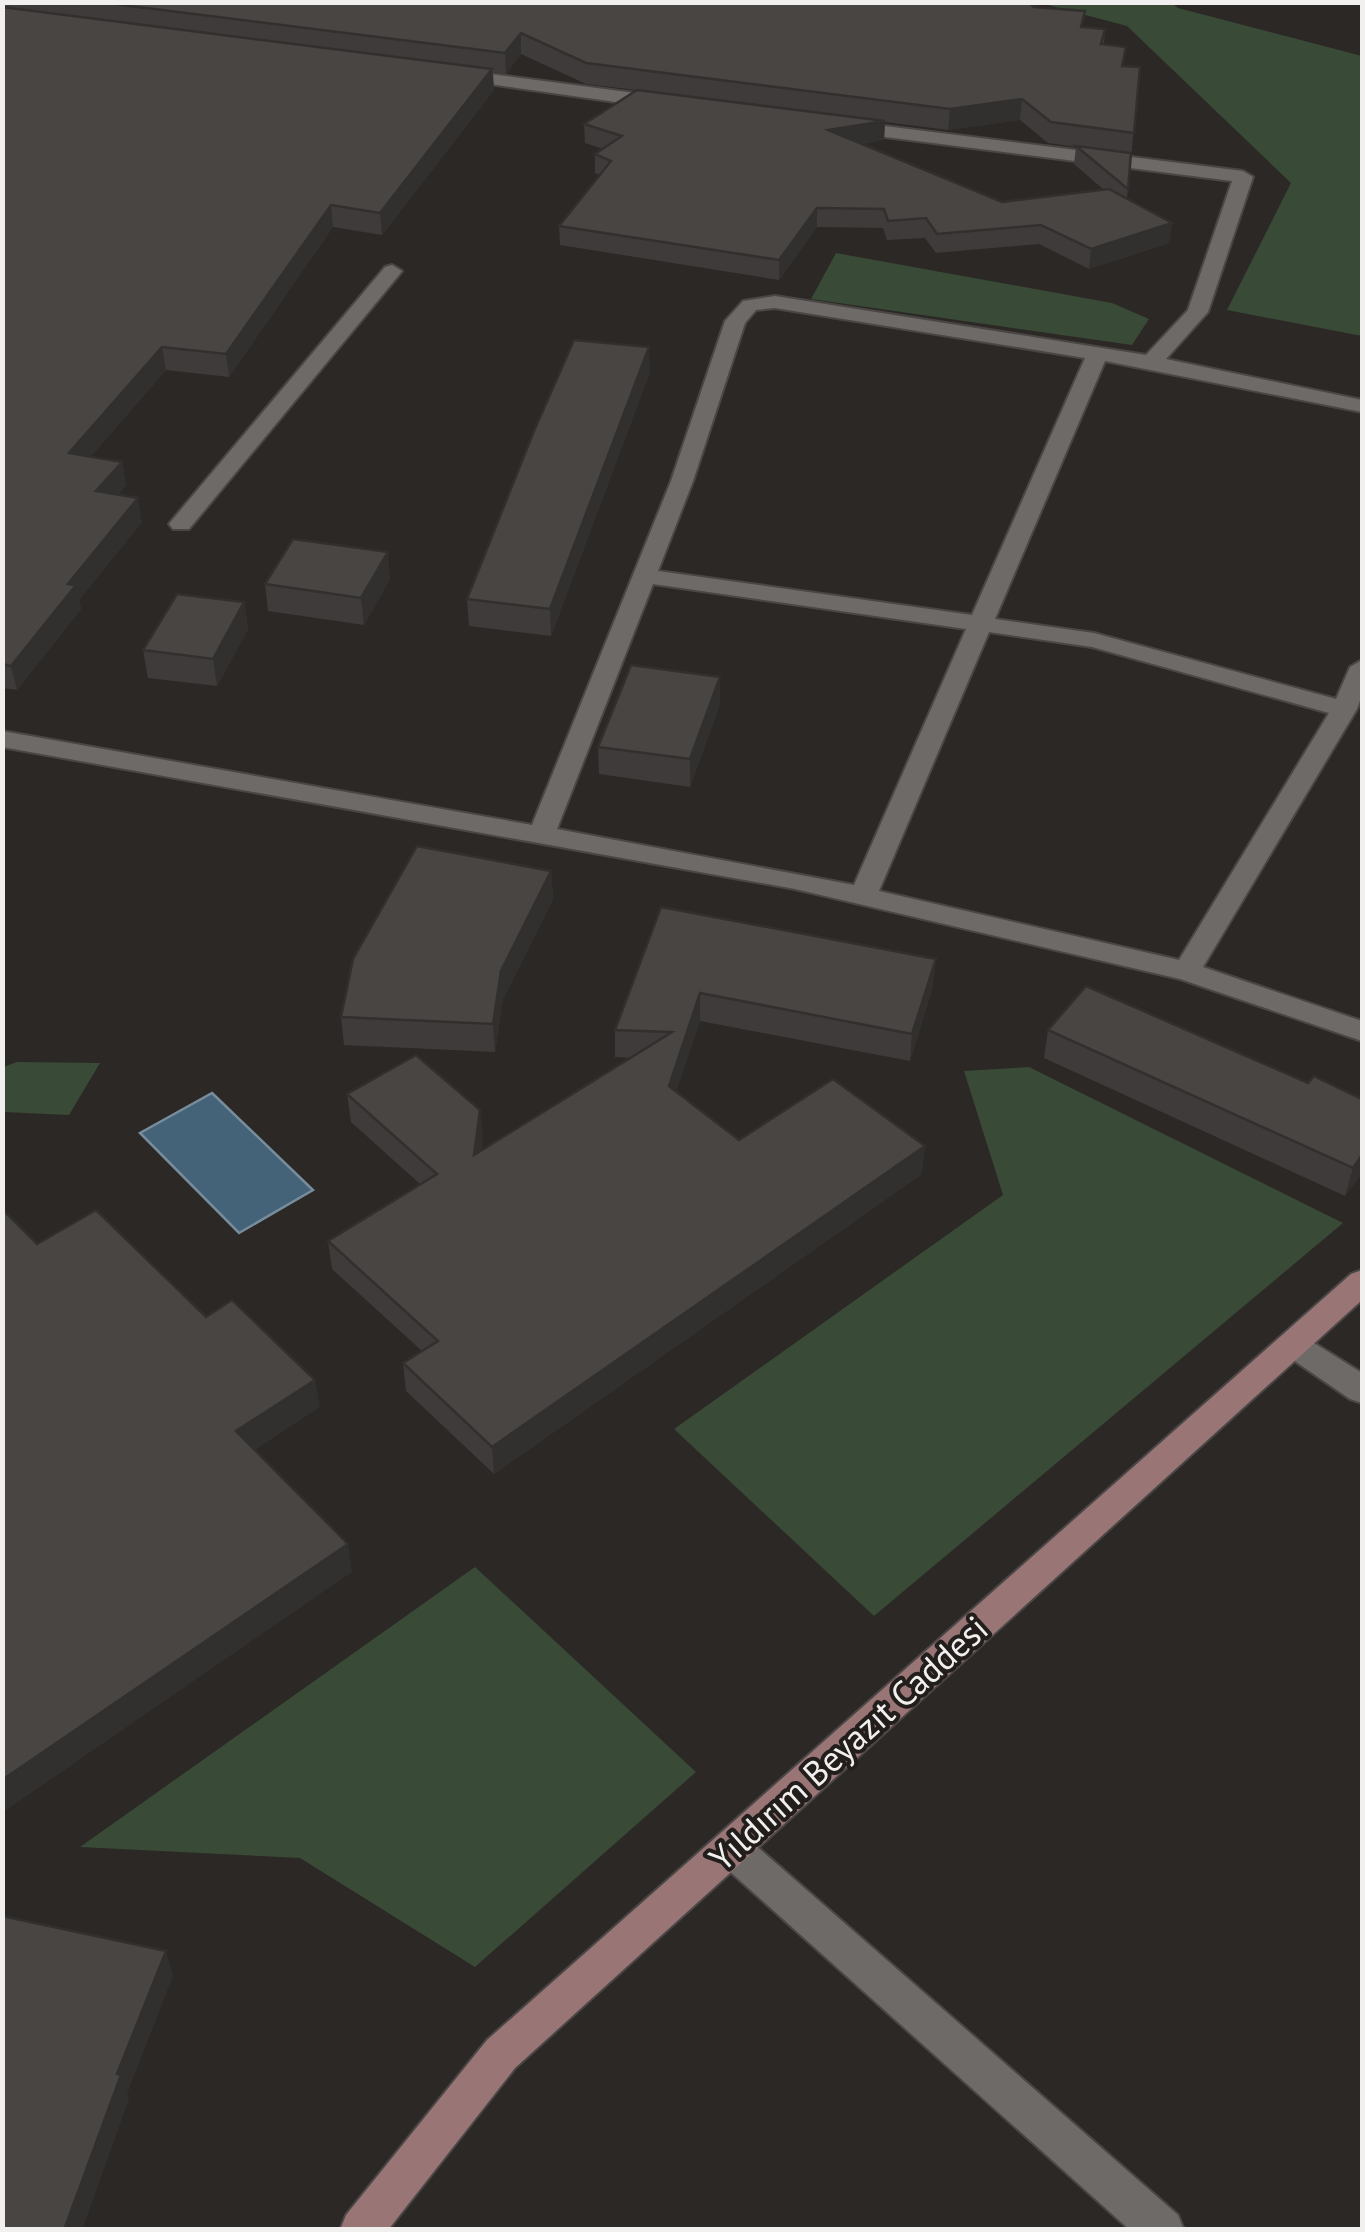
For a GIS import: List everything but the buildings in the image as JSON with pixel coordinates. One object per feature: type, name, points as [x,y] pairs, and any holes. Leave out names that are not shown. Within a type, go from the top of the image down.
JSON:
[{"type":"street","points":[[430,71],[692,106]]},
{"type":"street","points":[[824,124],[1243,177],[1198,312],[1151,362]]},
{"type":"street","points":[[180,524],[392,271]]},
{"type":"street","points":[[541,834],[682,481],[735,321],[750,305],[775,302],[1098,352],[1362,406]]},
{"type":"street","points":[[863,896],[1098,352]]},
{"type":"street","points":[[644,576],[982,621],[1094,640],[1344,709]]},
{"type":"street","points":[[1186,971],[1344,709],[1362,668]]},
{"type":"street","points":[[2,738],[863,896],[1186,971],[1362,1030]]},
{"type":"street","name":"Yıldırım Beyazıt Caddesi","points":[[361,2230],[501,2054],[1362,1282]]},
{"type":"street","points":[[1295,1344],[1362,1390]]},
{"type":"street","points":[[731,1848],[1164,2230]]},
{"type":"green space","points":[[1040,3],[1172,3],[1178,8],[1362,56],[1362,336],[1227,310],[1291,183],[1127,26]]},
{"type":"green space","points":[[836,253],[1112,303],[1149,319],[1132,345],[811,299]]},
{"type":"green space","points":[[17,1062],[100,1063],[69,1115],[3,1112],[3,1067]]},
{"type":"green space","points":[[1029,1067],[1343,1223],[874,1616],[674,1429],[1003,1195],[964,1071]]},
{"type":"green space","points":[[475,1567],[696,1772],[475,1967],[300,1858],[80,1847]]},
{"type":"water","points":[[212,1093],[313,1190],[239,1233],[140,1133]]}]
